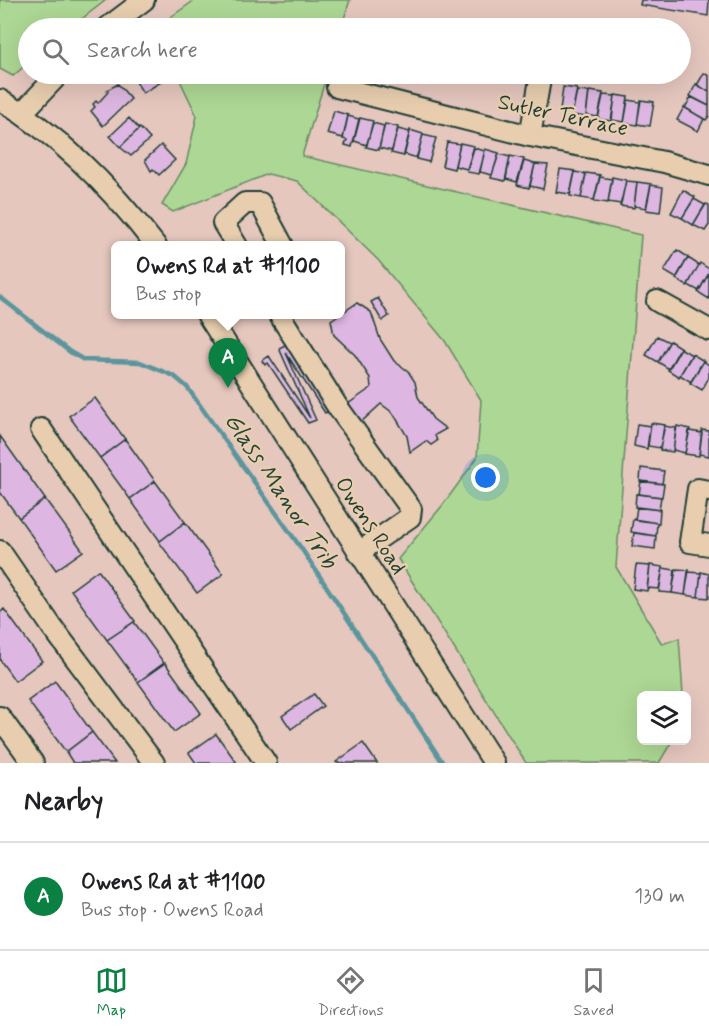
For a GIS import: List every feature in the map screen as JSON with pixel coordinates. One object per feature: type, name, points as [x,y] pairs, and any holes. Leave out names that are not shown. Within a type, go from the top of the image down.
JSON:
[{"type":"street","points":[[120,18],[144,0]]},
{"type":"street","points":[[22,114],[50,84]]},
{"type":"street","points":[[530,136],[539,84]]},
{"type":"street","name":"Sutler Terrace","points":[[337,87],[530,136],[707,170]]},
{"type":"street","points":[[0,100],[22,114],[92,171],[130,212],[152,241]]},
{"type":"street","points":[[234,241],[223,223],[245,203],[260,203],[280,241]]},
{"type":"street","points":[[657,301],[709,330]]},
{"type":"street","name":"Owens Road","points":[[210,319],[494,763]]},
{"type":"street","points":[[282,319],[338,406],[411,509],[410,517],[358,553]]},
{"type":"street","points":[[41,429],[266,763]]},
{"type":"street","points":[[709,491],[698,489],[690,542],[709,545]]},
{"type":"street","points":[[0,551],[52,627],[153,763]]},
{"type":"street","points":[[0,717],[33,763]]},
{"type":"green space","points":[[0,0],[106,0],[83,18],[18,18],[18,72],[13,76],[0,69]]},
{"type":"green space","points":[[195,0],[350,0],[344,18],[169,18]]},
{"type":"green space","points":[[182,84],[324,84],[302,156],[641,235],[616,567],[662,644],[679,638],[683,691],[637,691],[637,745],[670,745],[659,763],[526,763],[398,559],[442,506],[477,458],[481,400],[445,341],[378,260],[297,181],[268,174],[173,212],[162,205],[186,164],[197,116]]},
{"type":"building","points":[[641,0],[709,0],[708,16],[640,5]]},
{"type":"building","points":[[704,73],[709,76],[709,92],[697,85]]},
{"type":"building","points":[[118,84],[131,99],[103,126],[91,111],[95,107],[93,104],[96,101],[98,103],[108,92],[107,90]]},
{"type":"building","points":[[137,84],[158,84],[143,93]]},
{"type":"building","points":[[696,84],[709,92],[709,106],[690,96]]},
{"type":"building","points":[[563,87],[577,89],[572,113],[560,111]]},
{"type":"building","points":[[577,91],[589,92],[586,117],[572,115]]},
{"type":"building","points":[[589,91],[603,93],[598,117],[586,115]]},
{"type":"building","points":[[603,95],[615,96],[611,121],[598,119]]},
{"type":"building","points":[[615,95],[628,97],[624,122],[612,120]]},
{"type":"building","points":[[691,97],[709,106],[709,116],[706,120],[685,108]]},
{"type":"building","points":[[628,100],[640,102],[637,125],[624,123]]},
{"type":"building","points":[[641,100],[654,102],[650,126],[637,124]]},
{"type":"building","points":[[684,107],[704,119],[698,131],[677,120]]},
{"type":"building","points":[[334,111],[348,115],[343,138],[327,134]]},
{"type":"building","points":[[348,116],[359,119],[352,147],[345,145],[347,140],[343,139]]},
{"type":"building","points":[[129,118],[139,129],[120,147],[110,136]]},
{"type":"building","points":[[360,118],[373,121],[367,145],[354,141]]},
{"type":"building","points":[[373,123],[384,126],[379,150],[366,147]]},
{"type":"building","points":[[385,124],[398,127],[392,151],[379,148]]},
{"type":"building","points":[[140,128],[150,139],[131,156],[120,147]]},
{"type":"building","points":[[398,129],[410,132],[404,156],[391,153]]},
{"type":"building","points":[[410,130],[423,134],[417,158],[404,154]]},
{"type":"building","points":[[423,135],[436,138],[429,162],[416,159]]},
{"type":"building","points":[[447,142],[460,144],[454,169],[442,166]]},
{"type":"building","points":[[460,143],[474,146],[467,169],[455,166]]},
{"type":"building","points":[[161,145],[175,160],[159,175],[153,169],[151,171],[145,160]]},
{"type":"building","points":[[474,148],[485,151],[479,174],[467,172]]},
{"type":"building","points":[[485,149],[499,153],[492,175],[480,172]]},
{"type":"building","points":[[499,154],[510,157],[505,181],[491,178]]},
{"type":"building","points":[[510,156],[524,159],[517,182],[506,179]]},
{"type":"building","points":[[524,161],[535,164],[529,188],[517,185]]},
{"type":"building","points":[[535,164],[548,165],[543,189],[530,186]]},
{"type":"building","points":[[560,169],[575,171],[570,194],[556,192]]},
{"type":"building","points":[[575,172],[586,174],[581,198],[570,196]]},
{"type":"building","points":[[586,173],[600,175],[594,200],[581,198]]},
{"type":"building","points":[[600,177],[612,179],[608,203],[594,201]]},
{"type":"building","points":[[612,177],[626,180],[621,204],[608,202]]},
{"type":"building","points":[[626,181],[637,182],[634,208],[620,206]]},
{"type":"building","points":[[637,182],[651,184],[646,208],[634,206]]},
{"type":"building","points":[[651,185],[663,187],[660,212],[646,210]]},
{"type":"building","points":[[683,190],[695,197],[682,218],[671,213]]},
{"type":"building","points":[[694,199],[705,205],[693,225],[682,218]]},
{"type":"building","points":[[706,204],[709,205],[709,225],[705,231],[693,225]]},
{"type":"building","points":[[677,250],[688,257],[676,278],[664,271]]},
{"type":"building","points":[[688,258],[699,265],[687,286],[676,279]]},
{"type":"building","points":[[700,263],[709,269],[709,273],[699,291],[688,285]]},
{"type":"building","points":[[709,273],[709,299],[698,292]]},
{"type":"building","points":[[378,298],[389,316],[382,321],[371,302]]},
{"type":"building","points":[[357,303],[371,312],[380,339],[394,361],[408,371],[415,382],[418,397],[433,419],[446,429],[435,435],[437,441],[431,445],[426,441],[410,452],[407,436],[393,413],[381,404],[360,423],[348,404],[371,388],[370,378],[355,355],[334,335],[331,320],[345,319],[345,311]]},
{"type":"building","points":[[657,336],[669,342],[658,362],[646,355]]},
{"type":"building","points":[[670,341],[681,348],[669,369],[658,362]]},
{"type":"building","points":[[287,344],[331,410],[325,413],[286,353],[316,420],[308,423],[268,363],[265,365],[262,361],[269,356],[310,418],[279,348]]},
{"type":"building","points":[[680,348],[692,355],[679,377],[668,370]]},
{"type":"building","points":[[692,354],[704,361],[691,382],[680,375]]},
{"type":"building","points":[[703,361],[709,365],[709,377],[702,390],[690,383]]},
{"type":"building","points":[[95,398],[125,439],[100,458],[69,416]]},
{"type":"building","points":[[651,423],[665,425],[660,448],[648,446]]},
{"type":"building","points":[[637,424],[650,426],[647,449],[634,446]]},
{"type":"building","points":[[664,426],[676,428],[673,452],[660,450]]},
{"type":"building","points":[[677,426],[690,429],[685,453],[673,450]]},
{"type":"building","points":[[702,430],[709,431],[709,456],[699,454]]},
{"type":"building","points":[[689,431],[702,433],[699,456],[685,454]]},
{"type":"building","points":[[0,436],[45,499],[19,518],[0,492]]},
{"type":"building","points":[[125,439],[155,481],[130,499],[100,458]]},
{"type":"building","points":[[641,468],[664,471],[662,484],[640,481]]},
{"type":"building","points":[[155,481],[185,522],[160,541],[130,499]]},
{"type":"building","points":[[641,481],[664,484],[662,497],[639,494]]},
{"type":"building","points":[[636,494],[661,497],[659,510],[635,507]]},
{"type":"building","points":[[45,499],[83,551],[56,570],[19,518]]},
{"type":"building","points":[[637,507],[660,510],[659,523],[635,520]]},
{"type":"building","points":[[633,519],[657,523],[656,536],[631,532]]},
{"type":"building","points":[[185,522],[223,574],[197,593],[159,542]]},
{"type":"building","points":[[634,533],[656,536],[655,549],[632,546]]},
{"type":"building","points":[[636,565],[650,566],[647,591],[633,589]]},
{"type":"building","points":[[650,565],[663,567],[659,589],[647,588]]},
{"type":"building","points":[[663,568],[675,570],[672,593],[659,592]]},
{"type":"building","points":[[676,569],[689,570],[685,595],[672,593]]},
{"type":"building","points":[[98,570],[135,621],[107,640],[71,590]]},
{"type":"building","points":[[688,572],[701,573],[698,597],[685,595]]},
{"type":"building","points":[[701,572],[709,574],[709,598],[698,597]]},
{"type":"building","points":[[4,609],[42,661],[15,681],[0,660],[0,613]]},
{"type":"building","points":[[134,622],[164,663],[138,682],[107,640]]},
{"type":"building","points":[[165,663],[201,713],[174,732],[138,682]]},
{"type":"building","points":[[55,681],[92,732],[66,752],[28,701]]},
{"type":"building","points":[[314,694],[323,706],[291,729],[282,716]]},
{"type":"building","points":[[92,732],[115,763],[73,763],[66,752]]},
{"type":"building","points":[[216,734],[237,763],[196,763],[189,753]]},
{"type":"building","points":[[363,743],[377,763],[336,762]]},
{"type":"waterway","name":"Glass Manor Trib","points":[[0,297],[70,352],[84,360],[140,362],[174,376],[187,387],[301,548],[443,763]]},
{"type":"place","name":"Owens Rd at #1100","points":[[228,388]]}]
